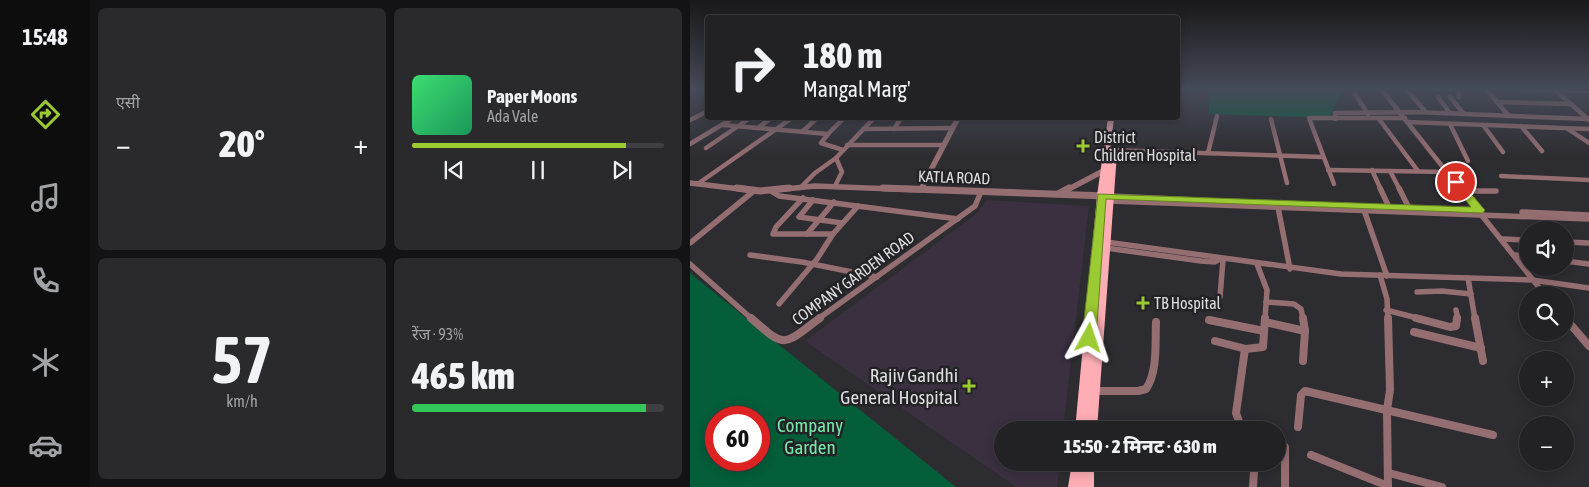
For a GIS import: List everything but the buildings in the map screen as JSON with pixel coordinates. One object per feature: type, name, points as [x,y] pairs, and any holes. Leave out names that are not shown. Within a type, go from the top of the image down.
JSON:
[{"type":"main road","points":[[1082,421],[1106,198],[1111,120]]},
{"type":"main road","points":[[1092,421],[1106,245],[1105,170],[1116,120]]},
{"type":"main road","points":[[1075,487],[1077,471]]},
{"type":"main road","points":[[1086,487],[1087,471]]},
{"type":"street","points":[[690,120],[705,112]]},
{"type":"street","points":[[1399,112],[1481,212],[1537,286]]},
{"type":"street","points":[[1335,119],[1335,113],[1426,112],[1589,120]]},
{"type":"street","points":[[1507,112],[1510,116]]},
{"type":"street","points":[[1208,153],[1217,116]]},
{"type":"street","points":[[1334,184],[1309,118],[1406,120],[1450,124],[1589,129]]},
{"type":"street","points":[[1271,119],[1287,183]]},
{"type":"street","points":[[1379,119],[1418,171]]},
{"type":"street","points":[[690,144],[730,120]]},
{"type":"street","points":[[706,148],[747,120]]},
{"type":"street","points":[[758,128],[768,120]]},
{"type":"street","points":[[699,184],[789,120]]},
{"type":"street","points":[[803,131],[815,120]]},
{"type":"street","points":[[842,120],[821,143],[842,150]]},
{"type":"street","points":[[799,187],[836,158],[872,120]]},
{"type":"street","points":[[894,129],[900,120]]},
{"type":"street","points":[[924,191],[943,145],[957,120]]},
{"type":"street","points":[[1450,124],[1468,161]]},
{"type":"street","points":[[723,125],[828,134]]},
{"type":"street","points":[[1483,125],[1503,152]]},
{"type":"street","points":[[1521,126],[1542,151]]},
{"type":"street","points":[[863,129],[952,128]]},
{"type":"street","points":[[1567,128],[1589,143]]},
{"type":"street","points":[[848,145],[943,145]]},
{"type":"street","points":[[1110,150],[1323,157]]},
{"type":"street","points":[[835,186],[842,172],[836,158]]},
{"type":"street","points":[[1055,195],[1105,170]]},
{"type":"street","points":[[1328,170],[1448,172]]},
{"type":"street","points":[[1372,170],[1389,207]]},
{"type":"street","points":[[1390,171],[1409,208]]},
{"type":"street","points":[[1501,176],[1589,180]]},
{"type":"street","name":"KATLA ROAD","points":[[690,183],[755,190],[835,186],[843,189]]},
{"type":"street","name":"KATLA ROAD","points":[[799,187],[1106,198]]},
{"type":"street","points":[[690,243],[755,190]]},
{"type":"street","points":[[771,190],[779,196],[958,219]]},
{"type":"street","points":[[1464,191],[1496,191]]},
{"type":"street","name":"KATLA ROAD","points":[[981,193],[1106,198]]},
{"type":"street","name":"COMPANY GARDEN ROAD","points":[[690,264],[771,336],[782,341],[788,341],[975,206],[981,193]]},
{"type":"street","points":[[803,198],[776,228],[773,234],[833,234]]},
{"type":"street","points":[[1106,198],[1278,207],[1589,215]]},
{"type":"street","points":[[813,200],[799,217],[842,223]]},
{"type":"street","points":[[1168,201],[1389,207],[1589,219]]},
{"type":"street","points":[[807,234],[834,202]]},
{"type":"street","points":[[779,304],[812,266],[833,234],[858,206]]},
{"type":"street","points":[[1278,207],[1290,269]]},
{"type":"street","points":[[1311,455],[1388,487],[1387,410],[1390,390],[1386,292],[1364,210]]},
{"type":"street","points":[[1502,239],[1519,240]]},
{"type":"street","points":[[1574,242],[1589,243]]},
{"type":"street","points":[[1106,245],[1207,261],[1222,260],[1290,269],[1383,276],[1532,280],[1589,288]]},
{"type":"street","points":[[750,255],[877,278]]},
{"type":"street","points":[[1514,255],[1519,255]]},
{"type":"street","points":[[1220,297],[1222,260]]},
{"type":"street","points":[[1574,262],[1589,264]]},
{"type":"street","points":[[1215,340],[1245,349],[1256,350],[1263,347],[1267,290],[1257,264]]},
{"type":"street","points":[[1468,278],[1483,361]]},
{"type":"street","points":[[1417,292],[1442,291],[1471,294]]},
{"type":"street","points":[[1266,302],[1298,306],[1303,316],[1305,331],[1304,361]]},
{"type":"street","points":[[1386,310],[1450,327],[1456,326],[1458,322],[1456,310]]},
{"type":"street","points":[[1209,320],[1264,332]]},
{"type":"street","points":[[1094,391],[1138,391],[1148,387],[1153,368],[1156,322]]},
{"type":"street","points":[[1265,322],[1305,331]]},
{"type":"street","points":[[1574,328],[1589,346]]},
{"type":"street","points":[[1414,332],[1481,348]]},
{"type":"street","points":[[1239,421],[1236,413],[1245,349]]},
{"type":"street","points":[[1298,427],[1301,395],[1305,391],[1493,435]]},
{"type":"street","points":[[1253,487],[1254,471]]},
{"type":"street","points":[[1285,471],[1285,487]]},
{"type":"street","points":[[1389,473],[1442,487]]},
{"type":"shaded area","name":"Rajiv Gandhi General Hospital","points":[[987,200],[1089,206],[1064,421],[994,421],[994,471],[1059,471],[1057,487],[1016,487],[805,341],[976,214]]},
{"type":"green space","points":[[1209,112],[1332,112],[1329,118],[1209,114]]},
{"type":"green space","name":"Company Garden","points":[[690,273],[956,487],[690,487]]},
{"type":"place","name":"District Children Hospital","points":[[1083,146]]},
{"type":"place","name":"TB Hospital","points":[[1143,303]]},
{"type":"place","name":"Rajiv Gandhi General Hospital","points":[[969,386]]},
{"type":"route","points":[[1089,338],[1102,196],[1277,204],[1479,210],[1456,182]]}]
